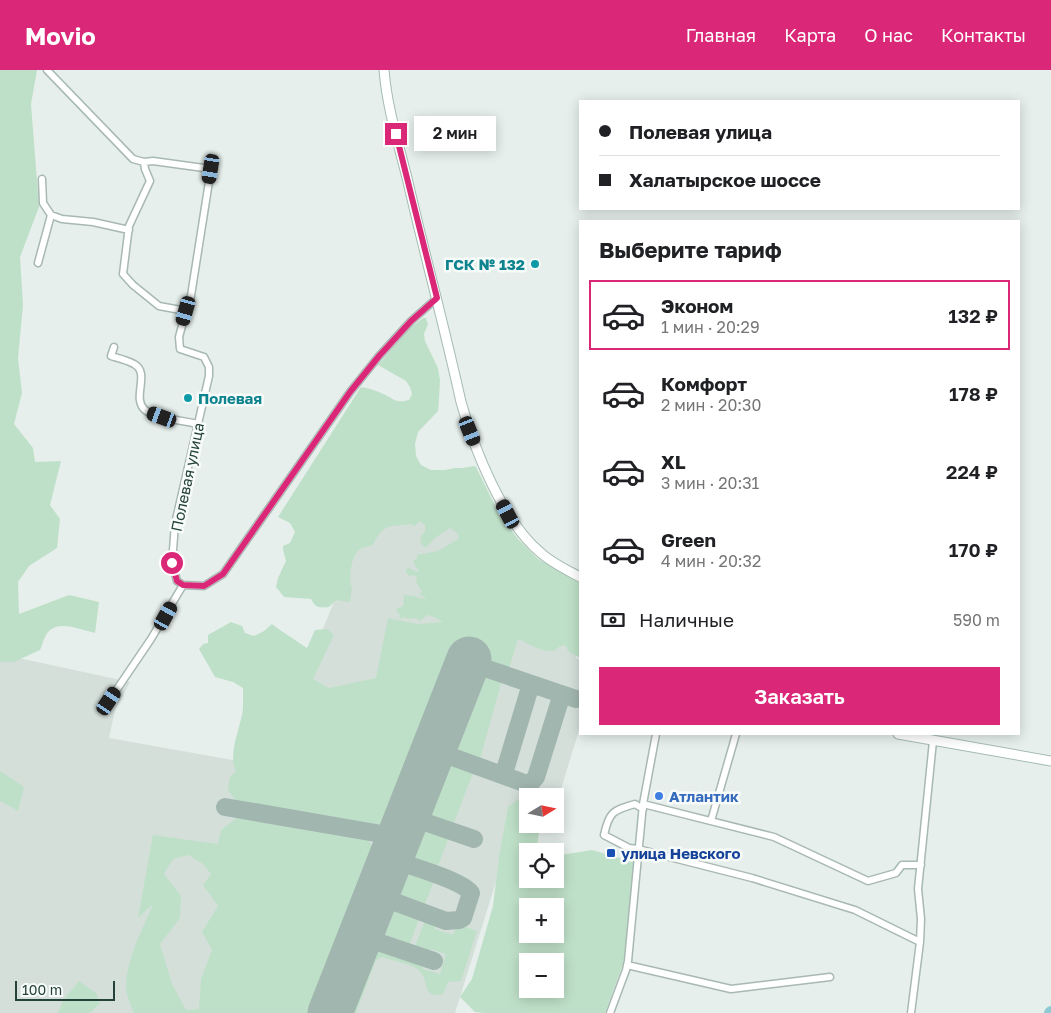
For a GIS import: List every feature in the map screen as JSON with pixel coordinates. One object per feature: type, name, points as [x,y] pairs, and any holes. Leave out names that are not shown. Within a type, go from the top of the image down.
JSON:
[{"type":"street","points":[[47,70],[133,159],[144,162],[153,161],[211,169],[190,302],[186,311],[159,306],[133,285],[123,274],[129,226],[150,181],[144,162]]},
{"type":"street","points":[[384,70],[384,80],[392,119],[467,422],[500,498],[516,526],[534,547],[548,559],[579,576]]},
{"type":"street","points":[[42,179],[43,203],[51,216],[93,222],[129,230]]},
{"type":"street","points":[[38,263],[51,216]]},
{"type":"street","points":[[109,701],[151,639],[183,585],[204,586],[223,574],[350,392],[411,321],[437,298]]},
{"type":"street","name":"Полевая улица","points":[[183,585],[177,581],[172,563],[175,524],[209,376],[209,367],[204,357],[180,349],[179,337],[186,311]]},
{"type":"street","points":[[114,347],[111,356],[134,364],[139,368],[141,376],[139,396],[141,406],[146,411],[162,417],[198,424]]},
{"type":"street","points":[[610,1013],[628,965],[643,806],[656,735]]},
{"type":"street","points":[[711,821],[736,735]]},
{"type":"street","points":[[903,735],[1051,761]]},
{"type":"street","points":[[911,1013],[920,942],[921,919],[918,889],[934,741]]},
{"type":"street","points":[[920,942],[855,910],[752,878],[629,848],[604,835],[607,821],[617,809],[634,804],[774,837],[868,881],[896,873],[902,865],[921,865]]},
{"type":"street","points":[[628,965],[731,988],[830,977]]},
{"type":"shaded area","points":[[382,484],[525,555],[579,636],[576,658],[579,660],[579,730],[561,788],[519,788],[519,808],[455,1013],[0,1013],[0,654],[130,682],[115,710],[109,738],[283,769],[296,695]]},
{"type":"green space","points":[[0,70],[37,70],[31,104],[39,207],[20,257],[23,305],[18,358],[22,393],[14,424],[33,448],[35,462],[61,461],[50,505],[60,519],[57,548],[29,566],[18,582],[19,614],[69,595],[99,602],[95,633],[69,626],[56,627],[46,635],[40,650],[14,662],[0,662]]},
{"type":"green space","points":[[423,318],[426,318],[428,324],[424,334],[425,341],[438,368],[440,380],[438,411],[418,432],[415,444],[416,456],[421,465],[431,470],[476,467],[501,518],[519,540],[538,559],[579,582],[579,657],[568,651],[566,646],[548,651],[518,639],[508,672],[454,653],[388,825],[375,829],[239,805],[228,790],[230,777],[236,771],[233,757],[242,716],[243,688],[233,682],[215,677],[199,649],[203,644],[208,643],[208,635],[231,622],[242,626],[245,633],[254,636],[272,624],[307,648],[315,630],[327,629],[334,635],[313,679],[329,688],[376,678],[388,618],[418,624],[443,622],[427,615],[420,621],[415,618],[403,617],[401,619],[396,610],[403,606],[403,595],[426,598],[419,594],[422,592],[416,582],[417,578],[414,575],[409,576],[406,572],[406,569],[409,568],[417,572],[419,571],[413,560],[417,559],[417,555],[438,551],[459,537],[450,528],[435,538],[426,548],[420,540],[425,532],[425,525],[419,521],[414,526],[411,524],[384,529],[373,545],[362,548],[357,552],[351,570],[350,580],[352,588],[350,602],[336,600],[329,607],[320,607],[316,606],[311,599],[284,597],[276,587],[286,561],[283,546],[290,543],[295,532],[290,523],[278,517],[361,387],[376,391],[397,401],[409,400],[412,394],[406,381],[378,365],[409,329]]},
{"type":"green space","points":[[480,671],[502,680],[479,763],[449,752]]},
{"type":"green space","points":[[445,762],[473,773],[453,825],[425,814]]},
{"type":"green space","points":[[0,771],[24,787],[18,811],[0,801]]},
{"type":"green space","points":[[519,800],[519,833],[539,833],[537,843],[519,843],[519,888],[564,888],[564,855],[592,850],[637,863],[623,964],[605,1013],[475,1012],[460,997],[472,979],[493,906],[508,807]]},
{"type":"green space","points":[[238,817],[364,836],[371,844],[374,855],[314,1013],[134,1013],[127,993],[127,975],[136,944],[153,904],[138,918],[153,835],[218,844],[221,830]],"holes":[[[188,855],[202,863],[211,874],[203,885],[218,906],[202,932],[212,950],[201,979],[199,1009],[186,1010],[172,984],[160,944],[180,918],[181,896],[164,874],[173,859]]]},
{"type":"green space","points":[[420,826],[449,837],[436,871],[407,859]]},
{"type":"green space","points":[[403,868],[434,881],[423,909],[392,897]]},
{"type":"green space","points":[[389,904],[420,916],[408,949],[376,937]]},
{"type":"green space","points":[[426,918],[437,922],[435,929],[453,935],[457,924],[477,931],[461,981],[448,982],[443,994],[431,994],[421,972],[416,968],[382,957],[376,960],[356,1013],[348,1013],[374,945],[419,960],[422,962],[423,969],[440,974],[446,954],[430,949],[428,954],[414,949]]},
{"type":"green space","points":[[79,981],[96,993],[100,1003],[90,1013],[58,1013],[63,1000]]},
{"type":"taxiway","points":[[467,662],[576,699]]},
{"type":"taxiway","points":[[499,774],[505,770],[531,684]]},
{"type":"taxiway","points":[[433,750],[527,784],[531,783],[536,777],[562,694]]},
{"type":"taxiway","points":[[225,807],[399,837]]},
{"type":"taxiway","points":[[407,816],[474,839]]},
{"type":"taxiway","points":[[376,895],[446,921],[463,918],[471,893],[466,888],[446,878],[390,859]]},
{"type":"taxiway","points":[[360,936],[434,961]]},
{"type":"runway","points":[[330,1013],[469,659]]},
{"type":"place","name":"ГСК № 132","points":[[535,264]]},
{"type":"place","name":"Полевая","points":[[188,398]]},
{"type":"place","name":"Атлантик","points":[[659,796]]},
{"type":"place","name":"улица Невского","points":[[611,853]]},
{"type":"route","points":[[172,563],[177,581],[183,585],[204,586],[223,574],[350,392],[411,321],[437,298],[396,134]]}]
